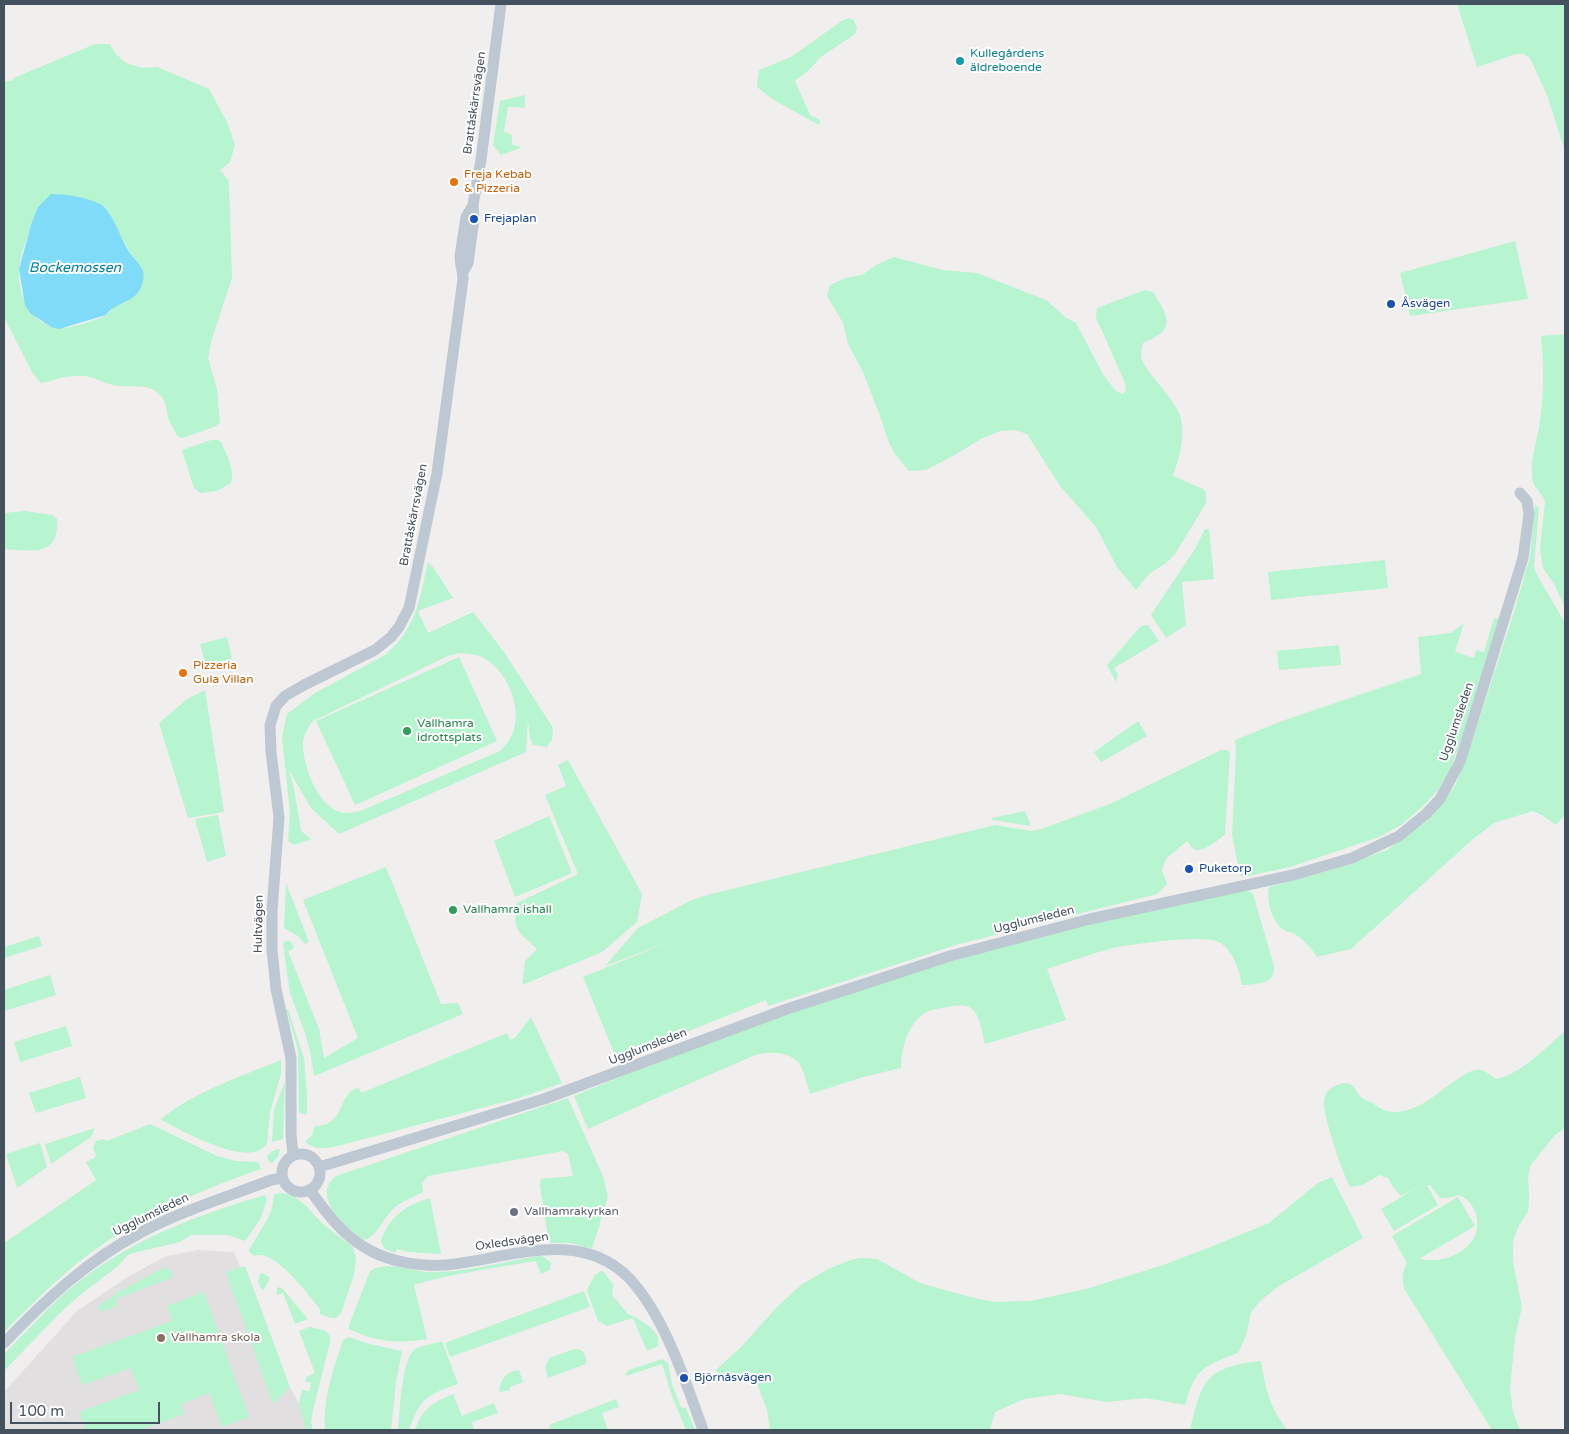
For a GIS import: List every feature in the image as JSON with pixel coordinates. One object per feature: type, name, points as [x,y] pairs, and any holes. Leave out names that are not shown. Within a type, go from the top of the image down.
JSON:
[{"type":"street","name":"Brattåskärrsvägen","points":[[284,696],[375,650],[391,637],[399,627],[412,599],[437,473],[463,272],[468,262],[473,228],[473,205],[481,160],[501,4]]},
{"type":"street","name":"Ugglumsleden","points":[[319,1167],[552,1097],[787,1009],[950,956],[1090,920],[1293,875],[1352,858],[1399,836],[1440,799],[1460,762],[1524,558],[1529,514],[1527,500],[1520,493]]},
{"type":"street","name":"Hultvägen","points":[[284,696],[276,706],[270,725],[271,752],[279,817],[272,932],[276,989],[291,1058],[290,1134],[293,1155]]},
{"type":"street","points":[[300,1153],[309,1155],[319,1167],[318,1181],[310,1190],[299,1192],[292,1190],[282,1178],[283,1164],[293,1155],[300,1153]]},
{"type":"street","name":"Ugglumsleden","points":[[4,1343],[72,1279],[95,1260],[118,1245],[146,1230],[194,1209],[270,1180],[282,1178]]},
{"type":"street","name":"Oxledsvägen","points":[[310,1190],[335,1223],[351,1238],[370,1251],[405,1262],[443,1265],[546,1249],[570,1250],[609,1264],[628,1277],[658,1319],[684,1378],[703,1430]]},
{"type":"shaded area","name":"Vallhamra skola","points":[[197,1250],[234,1252],[289,1386],[304,1411],[309,1430],[4,1430],[4,1392],[77,1311],[126,1278],[164,1257]]},
{"type":"green space","points":[[1457,4],[1565,4],[1565,151],[1547,95],[1530,58],[1524,54],[1516,54],[1477,67]]},
{"type":"green space","points":[[849,18],[854,20],[857,28],[855,34],[821,57],[795,81],[810,115],[820,120],[819,125],[772,99],[757,87],[759,70],[791,57],[843,20]]},
{"type":"green space","points":[[95,44],[110,44],[115,53],[126,63],[142,68],[157,67],[209,89],[227,122],[235,145],[230,162],[220,170],[229,181],[232,278],[211,342],[208,358],[217,389],[220,423],[214,427],[183,438],[178,437],[169,420],[162,398],[150,388],[113,385],[83,376],[66,377],[41,383],[33,374],[4,317],[4,81],[12,81],[14,78]],"holes":[[[112,218],[129,251],[142,268],[125,303],[116,306],[103,317],[70,327],[57,327],[47,325],[38,319],[25,303],[21,293],[19,270],[31,225]]]},
{"type":"green space","points":[[525,95],[525,108],[508,107],[504,132],[512,135],[512,145],[519,146],[520,148],[501,155],[493,145],[500,101]]},
{"type":"green space","points":[[1515,241],[1528,299],[1410,316],[1400,273]]},
{"type":"green space","points":[[894,257],[942,270],[977,273],[1046,300],[1065,317],[1076,323],[1104,376],[1116,391],[1123,394],[1126,390],[1125,383],[1096,319],[1097,308],[1145,290],[1153,292],[1162,307],[1166,324],[1165,329],[1161,333],[1143,343],[1141,355],[1147,368],[1173,402],[1181,419],[1182,441],[1173,476],[1203,489],[1206,492],[1206,503],[1175,554],[1165,564],[1150,573],[1136,590],[1117,567],[1096,527],[1060,486],[1027,434],[1015,430],[1000,431],[981,439],[926,470],[909,471],[894,453],[863,372],[848,344],[843,323],[827,296],[830,285],[846,278],[862,275],[876,265]]},
{"type":"green space","points":[[1565,334],[1565,607],[1554,584],[1543,568],[1540,549],[1545,502],[1534,484],[1532,469],[1542,400],[1541,336]]},
{"type":"green space","points":[[211,440],[221,442],[228,457],[232,473],[231,483],[217,491],[200,493],[194,488],[182,450]]},
{"type":"green space","points":[[1535,504],[1539,508],[1534,566],[1537,575],[1565,623],[1565,815],[1556,825],[1533,811],[1494,823],[1473,839],[1351,949],[1317,957],[1310,947],[1294,933],[1284,930],[1276,922],[1269,905],[1269,887],[1337,868],[1387,850],[1427,821],[1446,799],[1456,784],[1468,754],[1513,615],[1530,557]]},
{"type":"green space","points":[[25,511],[52,515],[57,519],[53,541],[41,549],[4,549],[4,513]]},
{"type":"green space","points":[[1205,529],[1209,529],[1214,579],[1182,582],[1186,625],[1166,638],[1151,615],[1195,549]]},
{"type":"green space","points":[[1385,560],[1388,588],[1271,600],[1268,572]]},
{"type":"green space","points":[[428,562],[453,598],[418,611],[428,633],[473,612],[504,652],[553,728],[552,740],[547,747],[533,745],[530,738],[528,721],[526,752],[339,834],[311,808],[289,770],[301,831],[311,839],[294,845],[288,841],[290,812],[282,737],[287,714],[315,693],[385,655],[396,645],[415,613]],"holes":[[[461,653],[484,658],[493,664],[507,683],[512,694],[516,717],[514,729],[507,744],[500,751],[363,810],[346,813],[340,812],[324,801],[312,783],[303,751],[306,731],[313,721],[450,655]]]},
{"type":"green space","points":[[1494,618],[1499,619],[1463,735],[1450,770],[1438,790],[1421,808],[1401,825],[1379,837],[1290,867],[1243,877],[1240,875],[1232,835],[1235,740],[1282,721],[1421,674],[1418,637],[1451,633],[1464,623],[1455,652],[1474,658],[1476,650],[1484,652]]},
{"type":"green space","points":[[1148,625],[1159,641],[1114,668],[1118,674],[1116,682],[1107,665],[1141,626]]},
{"type":"green space","points":[[227,637],[232,659],[206,666],[200,644]]},
{"type":"green space","points":[[1339,645],[1341,665],[1279,670],[1277,651]]},
{"type":"green space","name":"Vallhamra idrottsplats","points":[[459,657],[497,741],[355,805],[316,721]]},
{"type":"green space","points":[[205,690],[224,812],[188,818],[159,723],[187,699]]},
{"type":"green space","points":[[1138,721],[1147,736],[1101,762],[1094,752]]},
{"type":"green space","points":[[1221,750],[1228,750],[1230,754],[1225,834],[1200,850],[1192,848],[1187,841],[1166,859],[1162,870],[1167,884],[1157,894],[959,944],[768,1006],[766,1000],[617,1060],[583,977],[671,941],[605,966],[638,928],[692,900],[995,825],[1031,831],[1041,829],[1110,804]]},
{"type":"green space","points":[[568,760],[642,894],[637,922],[602,952],[522,985],[525,961],[537,949],[518,930],[515,919],[517,903],[578,874],[545,795],[566,786],[558,765]]},
{"type":"green space","points":[[1025,811],[1031,826],[993,820],[992,818]]},
{"type":"green space","points":[[218,815],[226,856],[207,862],[195,819]]},
{"type":"green space","points":[[549,816],[572,873],[515,897],[494,841]]},
{"type":"green space","points":[[386,867],[441,1004],[458,1003],[463,1014],[314,1076],[305,1033],[290,993],[283,944],[285,941],[290,941],[294,948],[288,951],[319,1029],[324,1058],[358,1038],[303,900]]},
{"type":"green space","points":[[286,883],[309,942],[305,944],[298,936],[284,928]]},
{"type":"green space","points":[[1245,889],[1253,894],[1274,966],[1272,977],[1264,982],[1242,985],[1237,967],[1228,950],[1219,942],[1212,940],[1184,939],[1122,946],[1047,969],[1066,1020],[985,1044],[978,1018],[969,1007],[958,1005],[932,1010],[922,1015],[911,1027],[905,1043],[901,1068],[863,1077],[810,1094],[799,1063],[783,1054],[765,1053],[753,1056],[588,1129],[574,1096],[707,1041],[850,990],[1094,921]]},
{"type":"green space","points":[[39,936],[42,946],[4,958],[4,947]]},
{"type":"green space","points":[[50,975],[56,995],[4,1011],[4,990]]},
{"type":"green space","points":[[286,1009],[288,1009],[304,1058],[307,1115],[299,1112],[298,1050]]},
{"type":"green space","points":[[531,1017],[562,1083],[519,1098],[338,1146],[317,1148],[305,1142],[313,1134],[314,1127],[327,1124],[338,1114],[349,1093],[353,1090],[359,1088],[361,1093],[507,1033],[510,1040],[515,1038]]},
{"type":"green space","points":[[66,1026],[72,1046],[20,1062],[14,1042]]},
{"type":"green space","points":[[1565,1031],[1565,1128],[1555,1135],[1530,1166],[1528,1212],[1519,1225],[1513,1241],[1513,1262],[1522,1307],[1515,1337],[1510,1388],[1513,1412],[1520,1430],[1492,1430],[1405,1290],[1403,1276],[1407,1263],[1392,1236],[1458,1197],[1475,1226],[1419,1259],[1437,1260],[1448,1257],[1464,1249],[1475,1236],[1477,1220],[1472,1205],[1459,1195],[1440,1198],[1430,1185],[1427,1185],[1438,1205],[1394,1231],[1381,1209],[1420,1186],[1401,1196],[1388,1178],[1380,1175],[1362,1185],[1350,1187],[1326,1118],[1324,1100],[1326,1093],[1331,1088],[1348,1083],[1354,1087],[1363,1099],[1387,1111],[1405,1111],[1425,1103],[1458,1078],[1474,1070],[1484,1071],[1496,1079],[1514,1072],[1532,1060]]},
{"type":"green space","points":[[281,1060],[281,1074],[270,1112],[267,1143],[259,1150],[247,1153],[232,1151],[216,1146],[161,1120],[189,1100]]},
{"type":"green space","points":[[80,1077],[86,1098],[36,1113],[29,1093]]},
{"type":"green space","points":[[285,1081],[283,1139],[272,1142],[274,1110]]},
{"type":"green space","points":[[568,1098],[603,1176],[608,1197],[592,1249],[571,1243],[549,1243],[540,1186],[541,1179],[573,1176],[568,1154],[563,1151],[428,1176],[422,1183],[423,1192],[394,1208],[377,1230],[364,1240],[340,1220],[329,1202],[327,1193],[329,1184],[336,1176]]},
{"type":"green space","points":[[150,1124],[217,1156],[236,1161],[258,1162],[261,1169],[179,1201],[121,1232],[89,1254],[64,1275],[4,1332],[4,1243],[96,1180],[86,1162],[95,1158],[96,1155],[93,1148],[96,1141],[103,1139],[107,1141]]},
{"type":"green space","points":[[95,1128],[91,1137],[51,1164],[45,1144]]},
{"type":"green space","points":[[40,1143],[47,1167],[17,1188],[6,1154]]},
{"type":"green space","points":[[280,1149],[278,1157],[272,1163],[269,1162],[267,1156],[274,1150]]},
{"type":"green space","points":[[1332,1177],[1363,1238],[1279,1286],[1260,1301],[1251,1312],[1246,1336],[1238,1353],[1217,1361],[1202,1370],[1193,1383],[1185,1405],[1146,1398],[1106,1402],[1060,1394],[1024,1399],[995,1412],[990,1430],[770,1430],[767,1410],[756,1381],[723,1380],[716,1370],[801,1285],[828,1269],[850,1260],[861,1258],[877,1259],[920,1283],[974,1298],[995,1302],[1030,1301],[1086,1289],[1163,1265],[1269,1223],[1318,1183]]},
{"type":"green space","points":[[274,1194],[292,1195],[304,1204],[323,1224],[353,1247],[356,1258],[354,1275],[341,1313],[336,1318],[320,1314],[320,1309],[300,1284],[272,1259],[263,1255],[255,1256],[250,1253],[249,1250],[268,1218]]},
{"type":"green space","points":[[265,1195],[267,1200],[261,1218],[245,1241],[228,1235],[191,1235],[180,1242],[129,1254],[118,1266],[59,1314],[4,1371],[4,1354],[54,1303],[94,1270],[164,1231]]},
{"type":"green space","points":[[430,1198],[441,1254],[409,1252],[397,1249],[395,1253],[385,1249],[381,1242],[384,1233],[393,1219],[413,1204]]},
{"type":"green space","points":[[540,1256],[551,1263],[550,1270],[541,1274],[536,1261],[459,1274],[414,1285],[427,1339],[387,1341],[368,1337],[349,1329],[370,1271],[377,1268],[392,1266],[430,1272],[444,1272],[472,1269]]},
{"type":"green space","points":[[245,1266],[290,1387],[273,1404],[226,1272]]},
{"type":"green space","points":[[165,1267],[171,1270],[173,1277],[116,1299],[117,1306],[101,1312],[98,1306],[122,1290]]},
{"type":"green space","points":[[601,1271],[604,1272],[614,1286],[612,1290],[613,1296],[628,1314],[650,1327],[658,1336],[658,1346],[647,1351],[633,1318],[607,1326],[598,1321],[587,1290],[595,1275]]},
{"type":"green space","points":[[263,1273],[270,1278],[264,1290],[260,1287],[258,1281],[260,1274]]},
{"type":"green space","points":[[280,1287],[308,1319],[295,1324],[283,1293],[277,1295],[277,1288]]},
{"type":"green space","points":[[584,1291],[590,1307],[450,1357],[445,1343]]},
{"type":"green space","points":[[204,1292],[249,1417],[222,1427],[209,1393],[181,1404],[184,1414],[141,1430],[86,1430],[79,1412],[139,1390],[131,1368],[82,1385],[72,1357],[172,1321],[167,1306]]},
{"type":"green space","points":[[310,1327],[326,1331],[331,1338],[313,1410],[311,1422],[313,1430],[306,1430],[299,1403],[302,1390],[309,1391],[311,1383],[305,1381],[307,1377],[315,1373],[299,1331]]},
{"type":"green space","points":[[349,1337],[369,1344],[402,1351],[396,1382],[391,1430],[325,1430],[329,1384],[343,1340]]},
{"type":"green space","points":[[442,1341],[458,1384],[439,1391],[426,1399],[417,1411],[409,1430],[398,1430],[404,1375],[410,1355],[415,1349]]},
{"type":"green space","points":[[574,1349],[581,1350],[584,1353],[586,1364],[548,1378],[545,1367],[549,1358]]},
{"type":"green space","points":[[662,1359],[668,1363],[672,1384],[681,1407],[686,1408],[695,1430],[686,1430],[673,1399],[662,1364],[626,1376],[629,1370]]},
{"type":"green space","points":[[1261,1361],[1269,1397],[1276,1413],[1287,1430],[1190,1430],[1199,1399],[1210,1379],[1218,1372],[1229,1367]]},
{"type":"green space","points":[[519,1370],[523,1382],[510,1387],[510,1390],[499,1392],[504,1377],[511,1372]]},
{"type":"green space","points":[[453,1394],[462,1416],[494,1403],[498,1413],[472,1422],[474,1430],[415,1430],[421,1416],[429,1407]]},
{"type":"green space","points":[[616,1399],[619,1407],[602,1413],[608,1430],[551,1430],[549,1425]]},
{"type":"water","name":"Bockemossen","points":[[51,194],[70,195],[104,207],[112,218],[128,250],[141,266],[143,274],[141,287],[138,292],[130,299],[114,307],[106,315],[59,329],[51,327],[31,314],[25,305],[19,269],[38,207]]},
{"type":"place","name":"Kullegårdens äldreboende","points":[[960,61]]},
{"type":"place","name":"Freja Kebab & Pizzeria","points":[[454,182]]},
{"type":"place","name":"Frejaplan","points":[[474,219]]},
{"type":"place","name":"Åsvägen","points":[[1391,304]]},
{"type":"place","name":"Pizzeria Gula Villan","points":[[183,673]]},
{"type":"place","name":"Vallhamra idrottsplats","points":[[407,731]]},
{"type":"place","name":"Puketorp","points":[[1189,869]]},
{"type":"place","name":"Vallhamra ishall","points":[[453,910]]},
{"type":"place","name":"Vallhamrakyrkan","points":[[514,1212]]},
{"type":"place","name":"Vallhamra skola","points":[[161,1338]]},
{"type":"place","name":"Björnåsvägen","points":[[684,1378]]}]
